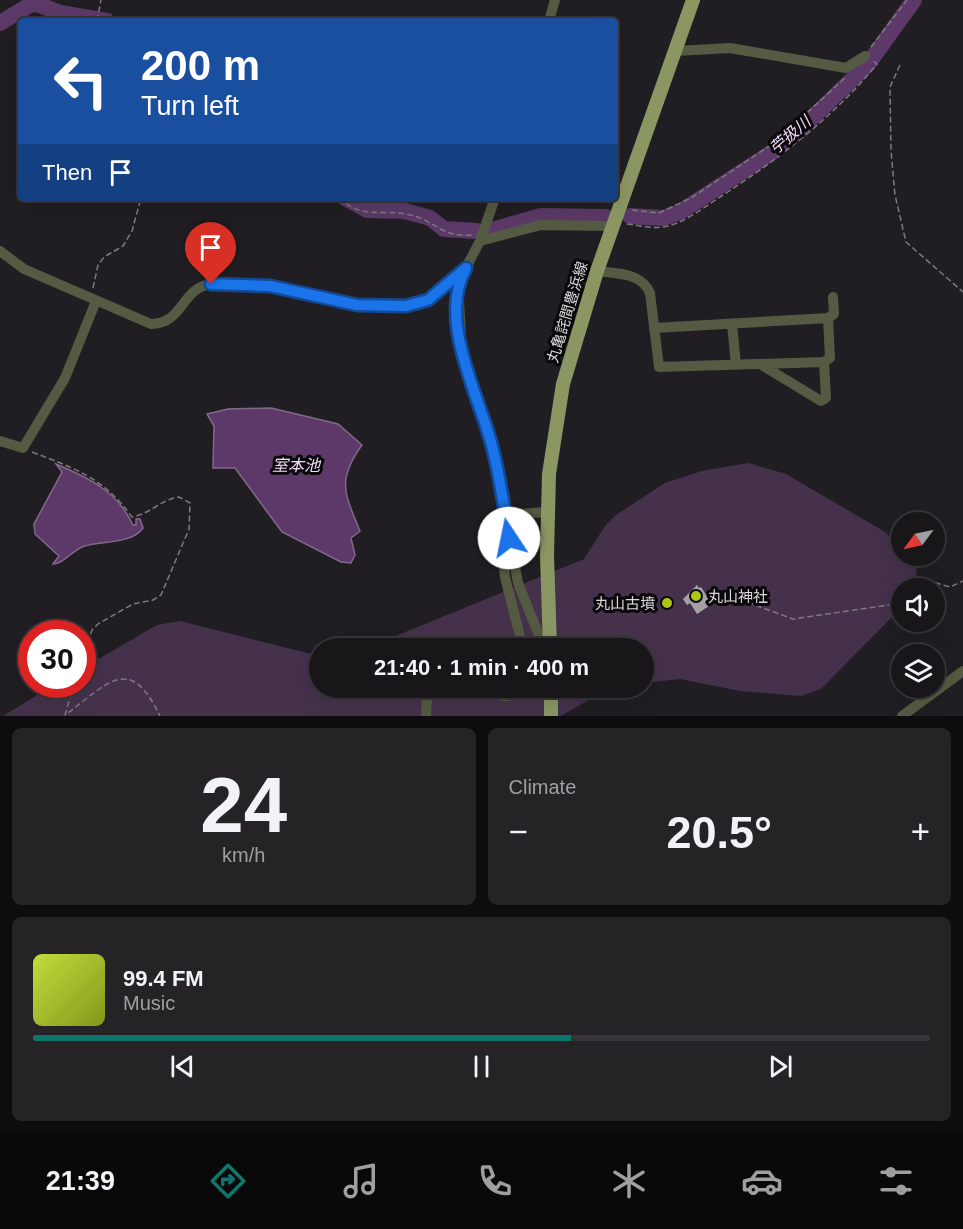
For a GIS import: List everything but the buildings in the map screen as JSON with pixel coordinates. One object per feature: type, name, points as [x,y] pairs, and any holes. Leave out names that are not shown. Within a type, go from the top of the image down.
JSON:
[{"type":"main road","name":"丸亀詫間豊浜線","points":[[550,638],[547,512],[550,463],[563,384],[597,271],[618,224],[693,0]]},
{"type":"main road","points":[[551,698],[551,716]]},
{"type":"street","points":[[550,18],[555,0]]},
{"type":"street","points":[[675,51],[730,48],[846,68],[865,56]]},
{"type":"street","points":[[494,201],[481,238],[458,283],[456,295],[462,355],[493,448],[518,584],[540,638]]},
{"type":"street","points":[[481,238],[541,225],[618,224]]},
{"type":"street","points":[[0,251],[24,269],[151,324],[167,322],[194,291],[211,284],[270,286],[357,305],[406,306],[428,300],[466,268]]},
{"type":"street","points":[[597,271],[637,277],[646,283],[650,293],[659,367],[824,362],[830,358],[828,318]]},
{"type":"street","points":[[654,328],[828,318],[834,314],[833,297]]},
{"type":"street","points":[[0,441],[23,448],[65,378],[94,300]]},
{"type":"street","points":[[732,324],[736,364]]},
{"type":"street","points":[[760,364],[821,401],[826,398],[824,362]]},
{"type":"street","points":[[520,638],[505,577],[498,520],[505,515],[547,512]]},
{"type":"street","points":[[902,716],[963,671]]},
{"type":"street","points":[[426,716],[427,698]]},
{"type":"path","points":[[97,18],[101,0]]},
{"type":"path","points":[[865,56],[907,0]]},
{"type":"path","points":[[618,224],[665,227],[703,208],[792,147],[863,81],[877,64]]},
{"type":"path","points":[[900,65],[890,87],[891,151],[895,195],[906,242],[963,292]]},
{"type":"path","points":[[628,210],[659,213],[691,198],[774,143],[850,73]]},
{"type":"path","points":[[94,300],[98,265],[104,257],[123,246],[132,231],[140,201]]},
{"type":"path","points":[[344,201],[361,212],[406,214],[455,236],[481,238]]},
{"type":"path","points":[[23,448],[88,474],[117,496],[132,517],[146,514],[179,496],[190,503],[192,513],[189,529],[168,585],[161,595],[153,600],[133,603],[96,627]]},
{"type":"path","points":[[945,585],[951,587],[963,581]]},
{"type":"path","points":[[722,593],[793,619],[891,605]]},
{"type":"path","points":[[96,694],[117,679],[130,678],[141,684],[160,716]]},
{"type":"path","points":[[70,698],[65,715],[90,698]]},
{"type":"shaded area","points":[[748,463],[786,474],[885,532],[891,538],[891,566],[916,566],[917,578],[891,578],[891,618],[821,689],[801,696],[740,691],[680,679],[654,682],[654,638],[390,638],[584,559],[605,526],[616,515],[665,483],[702,471]]},
{"type":"shaded area","points":[[180,621],[309,653],[309,698],[592,698],[561,716],[3,716],[32,698],[96,698],[96,660],[157,625]]},
{"type":"water","name":"室本池","points":[[271,408],[338,424],[362,445],[346,478],[347,497],[360,531],[351,538],[355,555],[351,563],[341,562],[282,532],[235,468],[213,468],[214,426],[207,414],[228,409]]},
{"type":"water","points":[[56,464],[101,487],[119,503],[133,525],[136,525],[136,519],[140,519],[143,528],[132,537],[81,548],[61,562],[53,564],[59,556],[35,534],[34,524],[62,472]]},
{"type":"waterway","name":"苧扱川","points":[[630,216],[663,218],[680,212],[774,151],[868,64],[914,0]]},
{"type":"waterway","name":"苧扱川","points":[[0,23],[30,5],[37,4],[60,13],[89,18]]},
{"type":"waterway","name":"苧扱川","points":[[350,201],[367,210],[405,211],[430,218],[444,229],[477,231]]},
{"type":"waterway","name":"苧扱川","points":[[492,230],[541,216],[606,217]]},
{"type":"place","name":"丸山神社","points":[[696,596]]},
{"type":"place","name":"丸山古墳","points":[[667,603]]},
{"type":"route","points":[[211,284],[270,286],[357,305],[406,306],[428,300],[466,268],[458,283],[456,295],[462,355],[473,395],[493,448],[509,538]]}]
